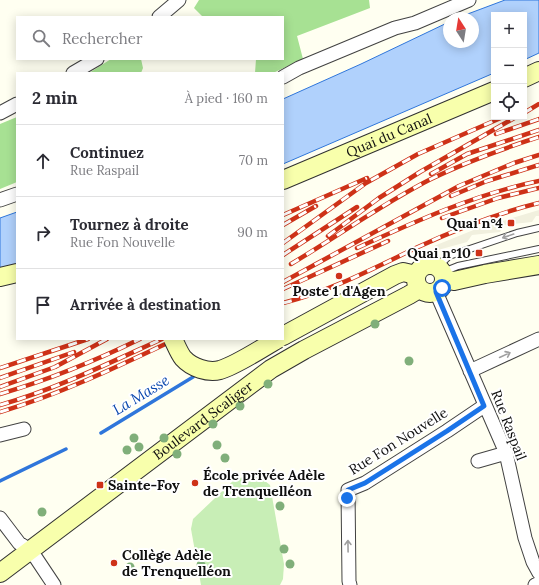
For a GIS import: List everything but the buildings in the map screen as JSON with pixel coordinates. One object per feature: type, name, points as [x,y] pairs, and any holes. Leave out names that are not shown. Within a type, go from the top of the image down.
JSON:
[{"type":"street","points":[[160,16],[179,0]]},
{"type":"street","points":[[284,76],[299,68],[395,28],[415,23],[469,0]]},
{"type":"street","points":[[75,72],[95,60]]},
{"type":"street","points":[[527,77],[539,72]]},
{"type":"street","name":"Quai du Canal","points":[[284,180],[491,92]]},
{"type":"street","points":[[0,113],[16,105]]},
{"type":"street","points":[[0,200],[16,194]]},
{"type":"street","points":[[284,335],[366,290],[403,272],[433,279],[454,281],[484,274],[539,265]]},
{"type":"street","points":[[0,278],[16,273]]},
{"type":"street","name":"Rue Raspail","points":[[433,279],[484,406],[506,453],[525,538],[533,562],[539,573]]},
{"type":"street","name":"Boulevard Scaliger","points":[[0,573],[272,370],[304,350],[409,295],[433,279]]},
{"type":"street","points":[[0,283],[16,280]]},
{"type":"street","points":[[470,371],[539,339]]},
{"type":"street","points":[[174,340],[184,358],[193,366],[201,369],[212,370],[220,370],[276,340]]},
{"type":"street","name":"Rue Fon Nouvelle","points":[[350,585],[348,490],[365,483],[484,406]]},
{"type":"street","points":[[0,435],[24,429]]},
{"type":"street","points":[[478,461],[506,453]]},
{"type":"street","points":[[0,518],[19,544],[29,550],[54,585]]},
{"type":"street","points":[[535,585],[539,583]]},
{"type":"lane","points":[[433,279],[449,256],[517,232],[539,228]]},
{"type":"lane","points":[[433,279],[458,266],[539,249]]},
{"type":"green space","points":[[199,0],[369,0],[370,8],[297,36],[303,59],[275,72],[255,72],[256,60],[284,60],[284,16],[202,16],[194,8]]},
{"type":"green space","points":[[109,60],[141,60],[143,68],[141,72],[91,72]]},
{"type":"green space","points":[[16,117],[16,182],[0,189],[0,124]]},
{"type":"green space","points":[[255,475],[270,485],[284,564],[283,579],[280,585],[201,585],[191,529],[193,519],[235,479]]},
{"type":"shaded area","points":[[539,210],[539,216],[536,216],[532,222],[504,225],[500,232],[472,235],[467,242],[438,250],[434,246],[476,229]]},
{"type":"water","points":[[505,0],[539,0],[539,53],[527,59],[527,12],[491,12],[491,74],[284,164],[284,99],[443,25],[443,48],[479,48],[479,12],[473,12]]},
{"type":"water","points":[[16,212],[16,265],[0,269],[0,218]]},
{"type":"waterway","name":"La Masse","points":[[101,433],[193,377]]},
{"type":"waterway","name":"La Masse","points":[[0,481],[66,449]]},
{"type":"railway","points":[[527,111],[539,104]]},
{"type":"railway","points":[[496,134],[539,119]]},
{"type":"railway","points":[[284,242],[366,183],[418,154],[496,120]]},
{"type":"railway","points":[[328,236],[379,198],[420,172],[511,120]]},
{"type":"railway","points":[[431,174],[467,154],[539,130]]},
{"type":"railway","points":[[291,264],[378,209],[431,179],[484,156],[539,137]]},
{"type":"railway","points":[[284,281],[459,186],[514,163],[539,155]]},
{"type":"railway","points":[[451,196],[487,181],[539,165]]},
{"type":"railway","points":[[284,215],[367,178]]},
{"type":"railway","points":[[357,248],[446,209],[492,193],[539,181]]},
{"type":"railway","points":[[442,218],[498,198],[539,188]]},
{"type":"railway","points":[[284,303],[335,286],[418,247],[463,228],[539,203]]},
{"type":"railway","points":[[284,224],[316,206]]},
{"type":"railway","points":[[284,254],[357,207]]},
{"type":"railway","points":[[284,289],[388,241]]},
{"type":"railway","points":[[0,368],[85,340]]},
{"type":"railway","points":[[0,387],[55,367],[105,340]]},
{"type":"railway","points":[[0,394],[71,370],[138,340]]},
{"type":"railway","points":[[0,405],[21,399],[62,383],[160,340]]},
{"type":"railway","points":[[0,412],[67,388],[174,340]]},
{"type":"railway","points":[[0,378],[74,352]]},
{"type":"place","name":"Quai n°4","points":[[511,223]]},
{"type":"place","name":"Quai n°10","points":[[479,253]]},
{"type":"place","name":"Poste 1 d'Agen","points":[[339,276]]},
{"type":"place","name":"École privée Adèle de Trenquelléon","points":[[195,483]]},
{"type":"place","name":"Sainte-Foy","points":[[100,485]]},
{"type":"place","name":"Collège Adèle de Trenquelléon","points":[[114,563]]},
{"type":"route","points":[[347,498],[348,490],[365,483],[484,406],[436,292],[442,288]]}]
